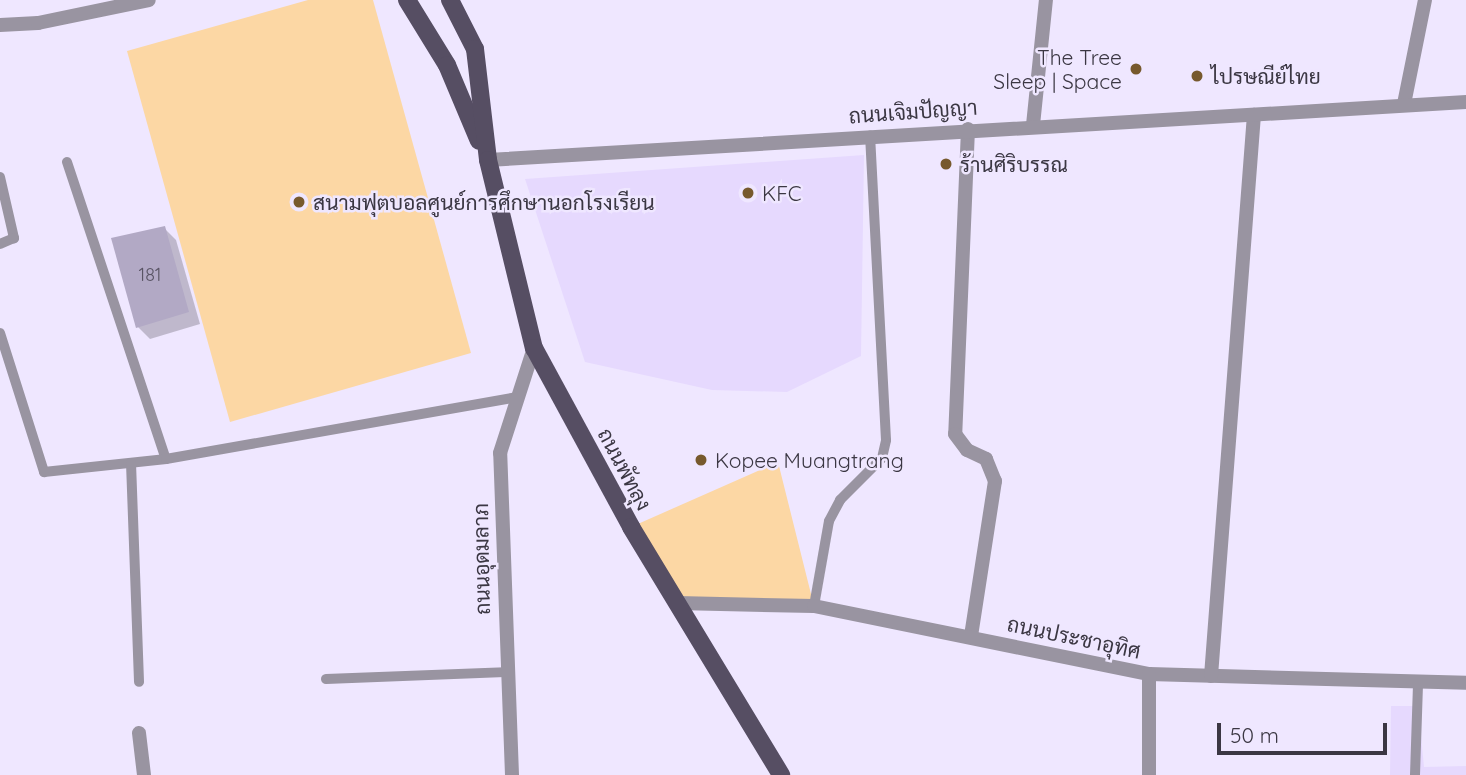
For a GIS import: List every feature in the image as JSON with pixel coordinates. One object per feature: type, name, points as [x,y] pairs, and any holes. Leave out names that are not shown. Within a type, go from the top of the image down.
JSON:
[{"type":"main road","name":"ถนนพัทลุง","points":[[407,0],[447,65],[488,160]]},
{"type":"main road","name":"ถนนพัทลุง","points":[[450,0],[475,49],[488,160],[534,348],[677,603],[781,775]]},
{"type":"street","points":[[0,25],[38,23],[149,0]]},
{"type":"street","points":[[1033,125],[1046,0]]},
{"type":"street","points":[[1405,104],[1425,0]]},
{"type":"street","name":"ถนนเจิมปัญญา","points":[[488,160],[1033,125],[1466,102]]},
{"type":"street","points":[[1211,676],[1254,115]]},
{"type":"street","points":[[968,129],[955,434],[967,450],[986,459],[995,481],[971,636]]},
{"type":"street","name":"ถนนอุดมลาภ","points":[[512,775],[505,672],[500,453],[534,348]]},
{"type":"street","name":"ถนนประชาอุทิศ","points":[[677,603],[814,606],[971,636],[1082,664],[1149,674],[1466,683]]},
{"type":"street","points":[[1149,674],[1149,775]]},
{"type":"street","points":[[139,733],[144,775]]},
{"type":"lane","points":[[814,606],[829,521],[840,500],[882,458],[886,440],[870,135]]},
{"type":"lane","points":[[67,162],[166,459]]},
{"type":"lane","points":[[0,177],[14,238],[0,244]]},
{"type":"lane","points":[[0,333],[44,472],[166,459],[517,397]]},
{"type":"lane","points":[[131,463],[139,682]]},
{"type":"lane","points":[[326,679],[505,672]]},
{"type":"lane","points":[[1415,775],[1418,683]]},
{"type":"shaded area","name":"สนามฟุตบอลศูนย์การศึกษานอกโรงเรียน","points":[[308,0],[373,0],[471,353],[230,422],[127,51]]},
{"type":"shaded area","points":[[864,155],[861,356],[787,392],[712,390],[585,362],[525,179]]},
{"type":"shaded area","points":[[778,462],[814,606],[677,603],[631,527]]},
{"type":"shaded area","points":[[1391,706],[1418,706],[1424,767],[1466,766],[1466,775],[1390,775]]},
{"type":"building","points":[[165,226],[189,312],[136,328],[111,238]]},
{"type":"place","name":"The Tree Sleep | Space","points":[[1136,69]]},
{"type":"place","name":"ไปรษณีย์ไทย","points":[[1197,76]]},
{"type":"place","name":"ร้านศิริบรรณ","points":[[946,164]]},
{"type":"place","name":"KFC","points":[[748,193]]},
{"type":"place","name":"สนามฟุตบอลศูนย์การศึกษานอกโรงเรียน","points":[[299,202]]},
{"type":"place","name":"Kopee Muangtrang","points":[[701,460]]}]
